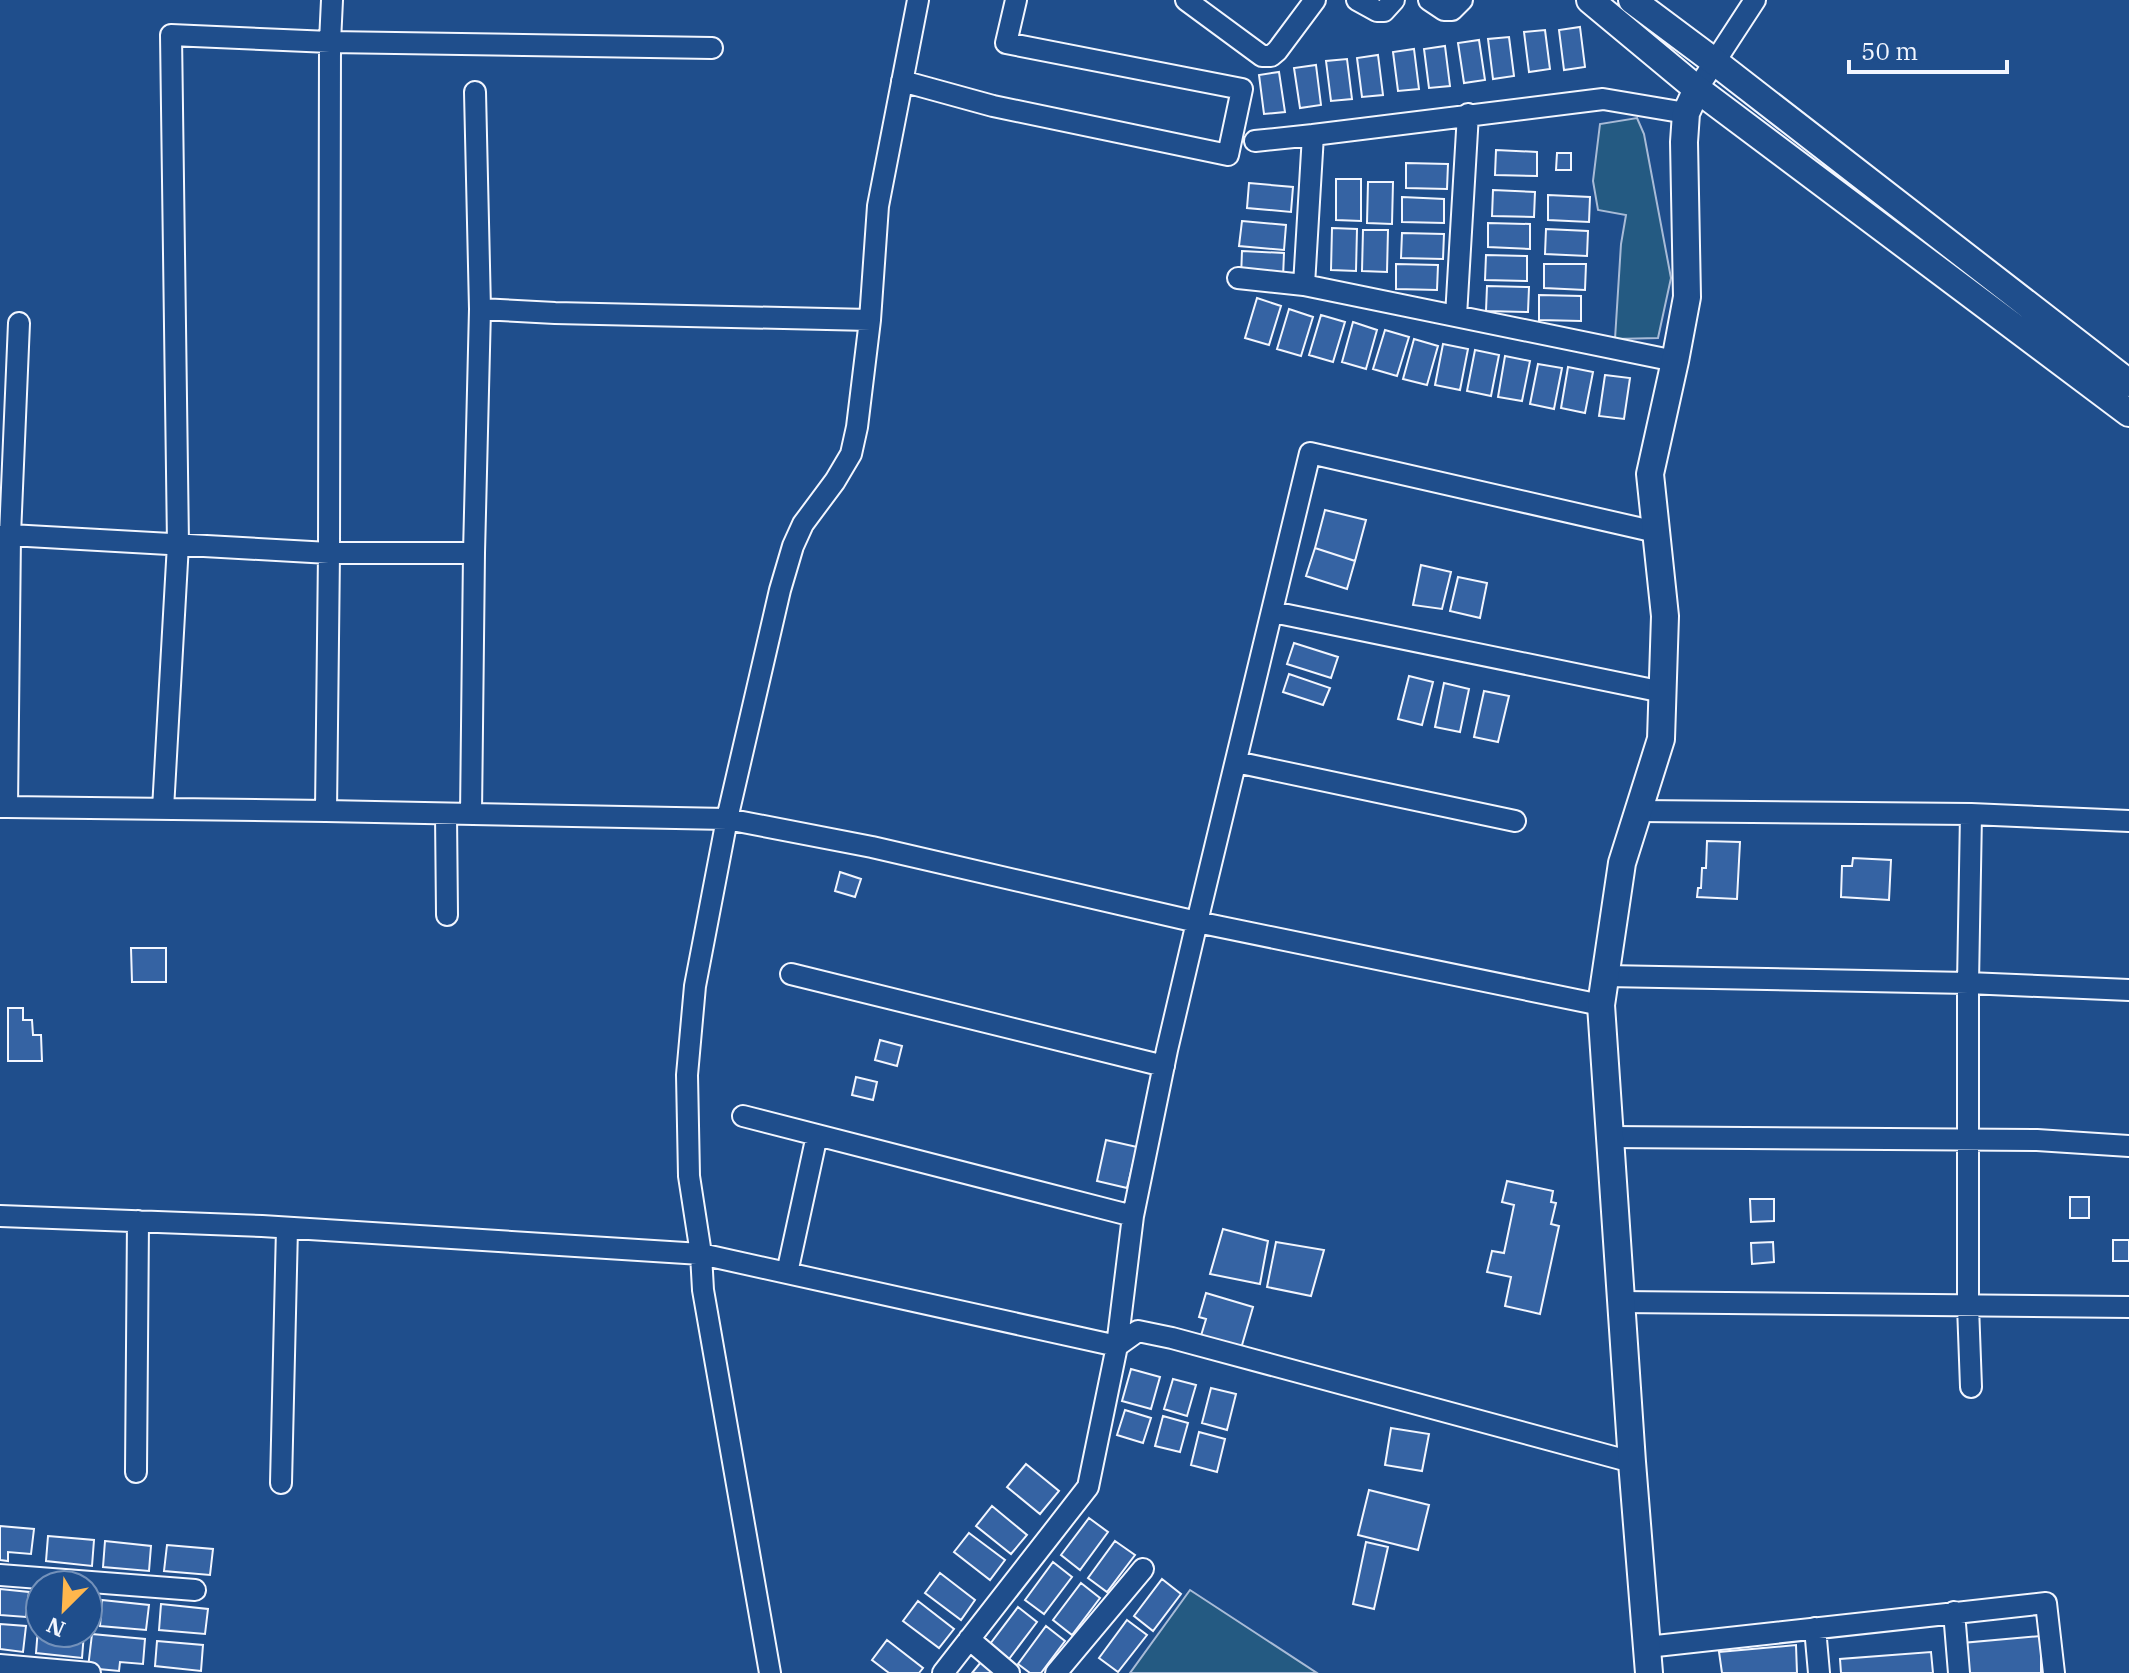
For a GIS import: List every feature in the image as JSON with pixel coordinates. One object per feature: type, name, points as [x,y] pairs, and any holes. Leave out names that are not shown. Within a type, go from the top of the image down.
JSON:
[{"type":"street","points":[[326,811],[332,0]]},
{"type":"street","points":[[770,1673],[703,1290],[701,1254],[689,1176],[687,1075],[695,986],[727,819],[780,590],[803,524],[851,454],[857,427],[870,320],[878,206],[918,0]]},
{"type":"street","points":[[902,81],[993,106],[1228,155],[1242,89],[1006,43],[1016,0]]},
{"type":"street","points":[[1186,0],[1262,56],[1271,56],[1315,0]]},
{"type":"street","points":[[1357,0],[1377,11],[1384,11],[1394,0]]},
{"type":"street","points":[[1429,0],[1444,10],[1452,10],[1462,0]]},
{"type":"street","points":[[1590,0],[1692,101],[2129,413]]},
{"type":"street","points":[[1632,0],[2129,383]]},
{"type":"street","points":[[1755,0],[1692,101],[1684,156],[1687,297],[1650,474],[1665,616],[1661,739],[1622,863],[1601,1005],[1648,1660],[1815,1628],[2046,1603],[2054,1673]]},
{"type":"street","points":[[163,809],[178,544],[171,35],[330,42],[712,48]]},
{"type":"street","points":[[471,814],[480,309],[475,92]]},
{"type":"street","points":[[1255,141],[1603,99],[1692,101]]},
{"type":"street","points":[[1456,316],[1468,114]]},
{"type":"street","points":[[1304,285],[1313,135]]},
{"type":"street","points":[[1238,278],[1304,285],[1675,361]]},
{"type":"street","points":[[480,309],[870,320]]},
{"type":"street","points":[[19,323],[5,536],[4,807],[727,819],[872,847],[1197,922],[1601,1005]]},
{"type":"street","points":[[943,1673],[1088,1487],[1117,1346],[1133,1216],[1164,1066],[1310,453],[1656,532]]},
{"type":"street","points":[[5,536],[329,553],[474,553]]},
{"type":"street","points":[[1273,612],[1663,692]]},
{"type":"street","points":[[1236,762],[1515,821]]},
{"type":"street","points":[[1639,811],[1971,814],[2129,821]]},
{"type":"street","points":[[446,814],[447,915]]},
{"type":"street","points":[[1971,814],[1968,983],[1971,1387]]},
{"type":"street","points":[[791,974],[1164,1066]]},
{"type":"street","points":[[1606,976],[1968,983],[2129,990]]},
{"type":"street","points":[[743,1116],[1133,1216]]},
{"type":"street","points":[[787,1273],[817,1135]]},
{"type":"street","points":[[1610,1137],[2037,1140],[2129,1146]]},
{"type":"street","points":[[0,1216],[287,1228],[701,1254],[1117,1346],[1138,1331],[1172,1338],[1632,1462]]},
{"type":"street","points":[[136,1472],[138,1221]]},
{"type":"street","points":[[281,1483],[287,1228]]},
{"type":"street","points":[[1620,1302],[2129,1307]]},
{"type":"street","points":[[1056,1673],[1143,1569]]},
{"type":"street","points":[[0,1575],[195,1590]]},
{"type":"street","points":[[1954,1612],[1959,1673]]},
{"type":"street","points":[[1815,1628],[1819,1673]]},
{"type":"street","points":[[969,1639],[1009,1673]]},
{"type":"street","points":[[0,1665],[90,1673]]},
{"type":"shaded area","points":[[1637,118],[1644,134],[1671,278],[1658,338],[1615,339],[1621,244],[1626,215],[1598,210],[1593,181],[1600,124]]},
{"type":"shaded area","points":[[1190,1590],[1317,1673],[1130,1673]]},
{"type":"building","points":[[1580,27],[1585,67],[1564,70],[1559,30]]},
{"type":"building","points":[[1545,30],[1550,69],[1529,72],[1524,32]]},
{"type":"building","points":[[1509,37],[1514,76],[1493,79],[1488,39]]},
{"type":"building","points":[[1479,40],[1485,80],[1464,83],[1458,43]]},
{"type":"building","points":[[1445,46],[1450,86],[1429,88],[1424,49]]},
{"type":"building","points":[[1414,49],[1419,89],[1398,91],[1393,52]]},
{"type":"building","points":[[1378,55],[1383,95],[1362,97],[1357,58]]},
{"type":"building","points":[[1347,59],[1352,99],[1331,101],[1326,61]]},
{"type":"building","points":[[1316,65],[1321,105],[1300,108],[1294,68]]},
{"type":"building","points":[[1279,72],[1285,112],[1264,114],[1259,75]]},
{"type":"building","points":[[1496,150],[1537,152],[1537,176],[1495,175]]},
{"type":"building","points":[[1557,153],[1571,153],[1571,170],[1556,170]]},
{"type":"building","points":[[1406,163],[1448,164],[1447,189],[1406,188]]},
{"type":"building","points":[[1336,179],[1361,179],[1361,221],[1336,220]]},
{"type":"building","points":[[1368,182],[1393,182],[1392,224],[1367,223]]},
{"type":"building","points":[[1249,183],[1293,187],[1291,212],[1247,208]]},
{"type":"building","points":[[1493,190],[1535,192],[1534,217],[1492,216]]},
{"type":"building","points":[[1548,195],[1590,197],[1589,222],[1548,220]]},
{"type":"building","points":[[1402,197],[1444,199],[1444,223],[1402,222]]},
{"type":"building","points":[[1242,221],[1286,225],[1284,250],[1239,246]]},
{"type":"building","points":[[1488,223],[1530,224],[1530,249],[1488,247]]},
{"type":"building","points":[[1332,228],[1357,229],[1356,271],[1331,270]]},
{"type":"building","points":[[1546,229],[1588,231],[1587,256],[1545,254]]},
{"type":"building","points":[[1363,230],[1388,230],[1387,272],[1362,271]]},
{"type":"building","points":[[1402,233],[1444,234],[1443,259],[1401,258]]},
{"type":"building","points":[[1242,251],[1284,253],[1283,278],[1241,277]]},
{"type":"building","points":[[1486,255],[1527,256],[1527,281],[1485,280]]},
{"type":"building","points":[[1396,264],[1438,265],[1437,290],[1396,289]]},
{"type":"building","points":[[1544,264],[1586,264],[1585,290],[1544,288]]},
{"type":"building","points":[[1487,286],[1529,287],[1528,312],[1486,311]]},
{"type":"building","points":[[1539,295],[1581,296],[1581,321],[1539,320]]},
{"type":"building","points":[[1257,298],[1281,306],[1269,345],[1245,338]]},
{"type":"building","points":[[1289,309],[1313,317],[1301,356],[1277,349]]},
{"type":"building","points":[[1321,315],[1345,322],[1333,362],[1309,355]]},
{"type":"building","points":[[1353,322],[1377,330],[1366,369],[1342,362]]},
{"type":"building","points":[[1385,330],[1409,337],[1397,376],[1373,369]]},
{"type":"building","points":[[1414,339],[1438,346],[1427,385],[1403,379]]},
{"type":"building","points":[[1443,344],[1468,349],[1460,390],[1435,385]]},
{"type":"building","points":[[1475,350],[1499,355],[1491,396],[1467,391]]},
{"type":"building","points":[[1505,356],[1530,361],[1522,401],[1498,397]]},
{"type":"building","points":[[1538,364],[1562,368],[1554,409],[1530,404]]},
{"type":"building","points":[[1568,367],[1593,372],[1585,413],[1561,408]]},
{"type":"building","points":[[1605,375],[1630,378],[1624,419],[1599,416]]},
{"type":"building","points":[[1325,510],[1366,520],[1355,561],[1315,548]]},
{"type":"building","points":[[1315,548],[1355,561],[1347,589],[1306,576]]},
{"type":"building","points":[[1421,565],[1451,572],[1442,609],[1413,605]]},
{"type":"building","points":[[1458,577],[1487,583],[1480,618],[1450,611]]},
{"type":"building","points":[[1294,643],[1338,657],[1331,678],[1287,664]]},
{"type":"building","points":[[1289,674],[1330,688],[1323,705],[1283,692]]},
{"type":"building","points":[[1409,676],[1433,682],[1422,725],[1398,719]]},
{"type":"building","points":[[1444,683],[1469,689],[1460,732],[1435,727]]},
{"type":"building","points":[[1484,691],[1509,696],[1498,742],[1474,737]]},
{"type":"building","points":[[1707,841],[1740,842],[1737,899],[1697,897],[1698,888],[1701,888],[1702,868],[1706,868]]},
{"type":"building","points":[[1853,858],[1891,860],[1889,900],[1841,897],[1842,866],[1852,866]]},
{"type":"building","points":[[840,872],[861,879],[855,897],[835,891]]},
{"type":"building","points":[[131,948],[166,948],[166,982],[132,982]]},
{"type":"building","points":[[8,1008],[23,1008],[23,1020],[32,1020],[33,1035],[41,1035],[42,1061],[8,1061]]},
{"type":"building","points":[[880,1040],[902,1046],[897,1066],[875,1060]]},
{"type":"building","points":[[856,1077],[877,1082],[873,1100],[852,1095]]},
{"type":"building","points":[[1106,1140],[1137,1147],[1127,1188],[1097,1181]]},
{"type":"building","points":[[1507,1181],[1553,1191],[1551,1202],[1556,1203],[1551,1224],[1559,1226],[1540,1314],[1505,1306],[1511,1277],[1487,1272],[1492,1251],[1504,1253],[1514,1205],[1502,1202]]},
{"type":"building","points":[[2070,1197],[2089,1197],[2089,1218],[2070,1218]]},
{"type":"building","points":[[1750,1199],[1774,1199],[1774,1221],[1751,1222]]},
{"type":"building","points":[[1223,1229],[1268,1241],[1260,1284],[1210,1274]]},
{"type":"building","points":[[2113,1240],[2129,1240],[2129,1261],[2113,1261]]},
{"type":"building","points":[[1276,1242],[1324,1250],[1311,1296],[1267,1287]]},
{"type":"building","points":[[1773,1242],[1774,1262],[1752,1264],[1751,1243]]},
{"type":"building","points":[[1206,1293],[1253,1307],[1240,1352],[1200,1339],[1206,1319],[1199,1317]]},
{"type":"building","points":[[1131,1369],[1160,1377],[1151,1409],[1122,1401]]},
{"type":"building","points":[[1173,1379],[1196,1385],[1187,1416],[1164,1409]]},
{"type":"building","points":[[1211,1388],[1236,1394],[1227,1430],[1202,1423]]},
{"type":"building","points":[[1125,1410],[1151,1418],[1143,1443],[1117,1435]]},
{"type":"building","points":[[1163,1416],[1188,1423],[1180,1452],[1155,1446]]},
{"type":"building","points":[[1391,1428],[1429,1434],[1422,1471],[1385,1465]]},
{"type":"building","points":[[1199,1432],[1225,1439],[1217,1472],[1191,1465]]},
{"type":"building","points":[[1026,1464],[1059,1491],[1040,1514],[1007,1487]]},
{"type":"building","points":[[1369,1490],[1429,1505],[1418,1550],[1358,1535]]},
{"type":"building","points":[[992,1506],[1027,1535],[1011,1554],[976,1526]]},
{"type":"building","points":[[1089,1518],[1108,1532],[1080,1570],[1061,1555]]},
{"type":"building","points":[[0,1526],[34,1529],[31,1554],[8,1552],[8,1561],[0,1560]]},
{"type":"building","points":[[969,1533],[1005,1560],[990,1580],[954,1552]]},
{"type":"building","points":[[48,1536],[94,1540],[92,1566],[46,1561]]},
{"type":"building","points":[[105,1541],[151,1546],[149,1571],[103,1567]]},
{"type":"building","points":[[1115,1541],[1135,1555],[1107,1592],[1088,1578]]},
{"type":"building","points":[[1366,1542],[1388,1547],[1374,1609],[1353,1604]]},
{"type":"building","points":[[167,1545],[213,1549],[210,1575],[164,1571]]},
{"type":"building","points":[[1053,1562],[1072,1577],[1044,1614],[1025,1600]]},
{"type":"building","points":[[940,1573],[975,1600],[961,1620],[925,1593]]},
{"type":"building","points":[[1162,1579],[1181,1594],[1153,1631],[1134,1616]]},
{"type":"building","points":[[1081,1583],[1100,1598],[1072,1635],[1053,1620]]},
{"type":"building","points":[[0,1589],[24,1591],[24,1617],[0,1615]]},
{"type":"building","points":[[104,1600],[149,1605],[146,1630],[104,1626]]},
{"type":"building","points":[[918,1601],[954,1629],[939,1648],[903,1621]]},
{"type":"building","points":[[161,1604],[208,1609],[205,1634],[159,1630]]},
{"type":"building","points":[[1018,1607],[1037,1622],[1009,1659],[990,1644]]},
{"type":"building","points":[[1127,1620],[1147,1635],[1118,1672],[1099,1658]]},
{"type":"building","points":[[0,1624],[24,1626],[23,1652],[0,1649]]},
{"type":"building","points":[[1046,1626],[1065,1641],[1041,1673],[1030,1673],[1018,1664]]},
{"type":"building","points":[[104,1635],[145,1639],[143,1664],[120,1662],[119,1671],[88,1668],[90,1649],[104,1649]]},
{"type":"building","points":[[2041,1636],[2041,1673],[1965,1673],[1962,1643]]},
{"type":"building","points":[[887,1640],[923,1668],[919,1673],[889,1673],[872,1660]]},
{"type":"building","points":[[157,1641],[203,1645],[201,1671],[155,1666]]},
{"type":"building","points":[[1796,1645],[1797,1673],[1722,1673],[1719,1652]]},
{"type":"building","points":[[36,1649],[83,1649],[82,1658],[36,1653]]},
{"type":"building","points":[[1931,1652],[1933,1673],[1841,1673],[1840,1659]]},
{"type":"building","points":[[981,1662],[994,1673],[972,1673]]}]
